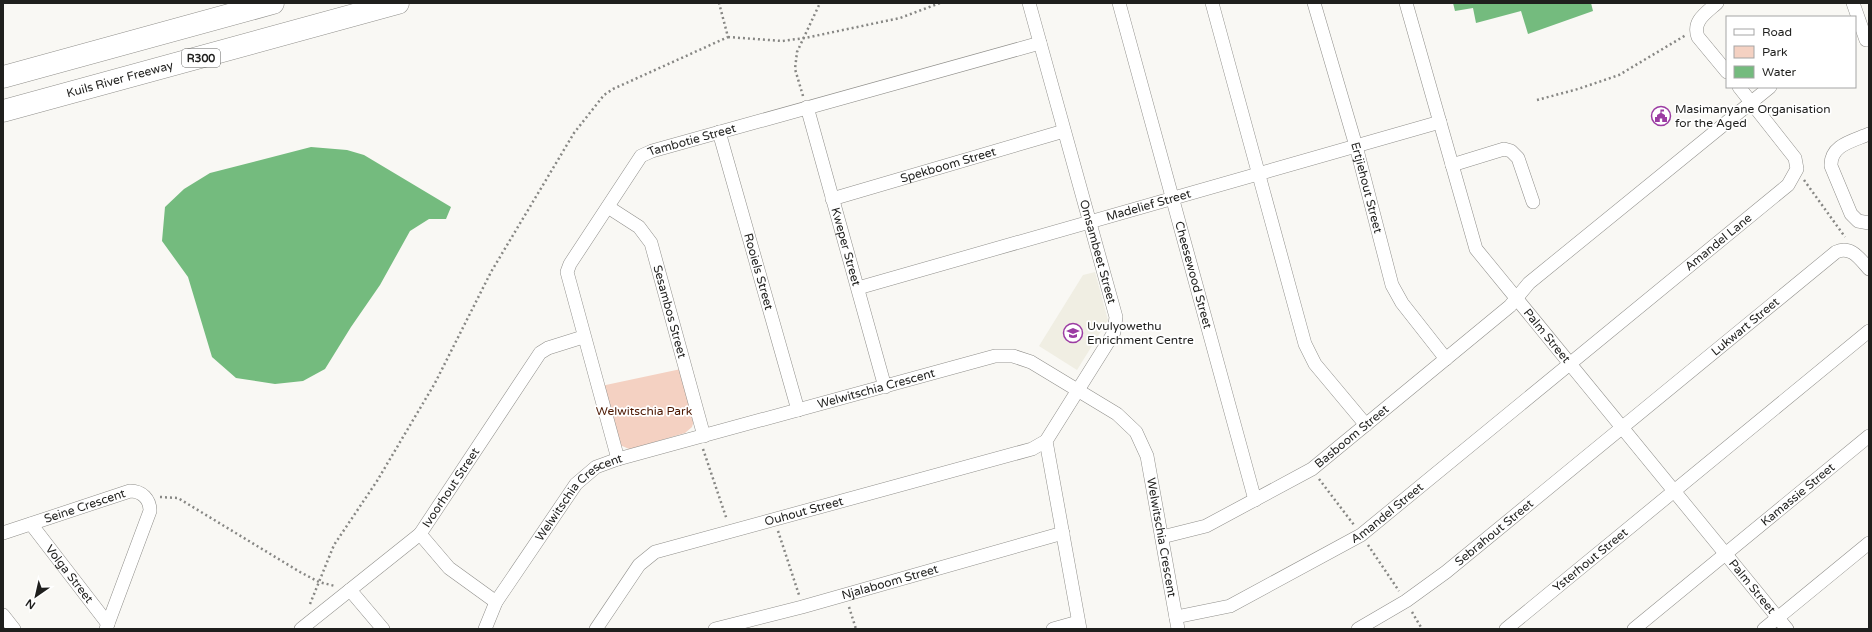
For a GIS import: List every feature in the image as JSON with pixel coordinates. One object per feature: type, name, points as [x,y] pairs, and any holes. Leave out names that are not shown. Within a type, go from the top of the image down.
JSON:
[{"type":"highway","points":[[3,77],[273,3]]},
{"type":"highway","name":"Kuils River Freeway","points":[[3,111],[398,3]]},
{"type":"street","name":"Omsambeet Street","points":[[1029,3],[1116,317],[1110,339],[1046,441]]},
{"type":"street","name":"Cheesewood Street","points":[[1119,3],[1255,500]]},
{"type":"street","points":[[1212,3],[1306,349],[1315,364],[1366,425]]},
{"type":"street","name":"Ertjiehout Street","points":[[1314,3],[1356,146],[1392,285],[1402,303],[1446,359]]},
{"type":"street","points":[[1406,3],[1476,249],[1517,297]]},
{"type":"street","points":[[1717,3],[1699,19],[1696,28],[1698,37],[1726,71]]},
{"type":"street","points":[[1853,3],[1863,42]]},
{"type":"street","name":"Tambotie Street","points":[[618,459],[583,337],[567,272],[570,264],[637,161],[646,153],[1040,43]]},
{"type":"street","points":[[1740,88],[1792,154],[1797,169]]},
{"type":"street","name":"Palm Street","points":[[1769,88],[1529,283],[1517,297],[1787,629]]},
{"type":"street","name":"Kweper Street","points":[[807,107],[885,386]]},
{"type":"street","name":"Madelief Street","points":[[858,288],[1440,122]]},
{"type":"street","name":"Spekboom Street","points":[[832,198],[1064,131]]},
{"type":"street","name":"Rooiels Street","points":[[719,132],[798,410]]},
{"type":"street","points":[[1863,222],[1851,214],[1830,166],[1830,160],[1837,148],[1869,134]]},
{"type":"street","points":[[1452,165],[1504,149],[1511,151],[1518,158],[1533,202]]},
{"type":"street","name":"Amandel Lane","points":[[1570,362],[1788,185],[1797,169]]},
{"type":"street","name":"Sesambos Street","points":[[608,206],[638,228],[651,243],[702,437]]},
{"type":"street","points":[[1848,250],[1859,257],[1869,269]]},
{"type":"street","name":"Lukwart Street","points":[[1622,426],[1836,252],[1848,250]]},
{"type":"street","name":"Basboom Street","points":[[1162,537],[1206,526],[1312,469],[1510,306],[1517,297]]},
{"type":"street","points":[[1674,490],[1869,331]]},
{"type":"street","name":"Ivoorhout Street","points":[[301,629],[420,534],[540,353],[548,348],[583,337]]},
{"type":"street","name":"Welwitschia Crescent","points":[[485,629],[496,602],[576,484],[596,467],[618,459],[995,356],[1014,356],[1031,362],[1124,420],[1141,440],[1147,456],[1177,623]]},
{"type":"street","name":"Amandel Street","points":[[1177,623],[1230,606],[1361,535],[1570,362]]},
{"type":"street","name":"Sebrahout Street","points":[[1358,629],[1406,601],[1446,572],[1622,426]]},
{"type":"street","name":"Kamassie Street","points":[[1634,629],[1725,552],[1869,436]]},
{"type":"street","points":[[1046,441],[1079,625],[1053,629]]},
{"type":"street","name":"Ouhout Street","points":[[596,629],[639,565],[649,555],[1032,449],[1046,441]]},
{"type":"street","name":"Ysterhout Street","points":[[1506,629],[1674,490]]},
{"type":"street","name":"Seine Crescent","points":[[3,533],[130,491],[138,492],[145,497]]},
{"type":"street","points":[[107,626],[150,511],[149,504],[145,497]]},
{"type":"street","name":"Volga Street","points":[[31,524],[107,626]]},
{"type":"street","name":"Njalaboom Street","points":[[715,629],[846,595],[1063,533]]},
{"type":"street","points":[[420,534],[452,572],[496,602]]},
{"type":"street","points":[[1764,629],[1869,543]]},
{"type":"street","points":[[350,590],[383,629]]},
{"type":"street","points":[[3,614],[14,629]]},
{"type":"path","points":[[719,3],[728,37]]},
{"type":"path","points":[[807,107],[795,70],[797,52],[805,38],[820,3]]},
{"type":"path","points":[[308,611],[334,545],[377,481],[436,383],[481,290],[574,133],[604,95],[613,89],[728,37],[782,41],[805,38],[900,18],[940,3]]},
{"type":"path","points":[[1537,100],[1578,89],[1619,74],[1660,52],[1696,28]]},
{"type":"path","points":[[1797,169],[1845,237],[1848,250]]},
{"type":"path","points":[[1845,237],[1863,222]]},
{"type":"path","points":[[702,437],[731,532]]},
{"type":"path","points":[[1312,469],[1361,535],[1406,601],[1422,629]]},
{"type":"path","points":[[145,497],[178,498],[319,582],[350,590]]},
{"type":"path","points":[[775,520],[802,606]]},
{"type":"path","points":[[846,595],[856,629]]},
{"type":"shaded area","name":"Uvulyowethu Enrichment Centre","points":[[1095,272],[1108,320],[1077,370],[1039,346],[1083,275]]},
{"type":"green space","name":"Welwitschia Park","points":[[681,369],[694,420],[692,427],[685,433],[635,448],[629,449],[620,445],[601,386]]},
{"type":"water","points":[[1453,3],[1591,3],[1593,11],[1528,34],[1521,11],[1476,23],[1473,8],[1455,11]]},
{"type":"water","points":[[311,147],[347,150],[364,155],[451,207],[446,219],[429,219],[410,231],[380,285],[351,327],[325,369],[303,381],[275,384],[236,378],[212,357],[188,277],[162,241],[165,207],[184,189],[210,173]]},
{"type":"place","name":"Masimanyane Organisation for the Aged","points":[[1661,116]]},
{"type":"place","name":"Uvulyowethu Enrichment Centre","points":[[1073,333]]}]
